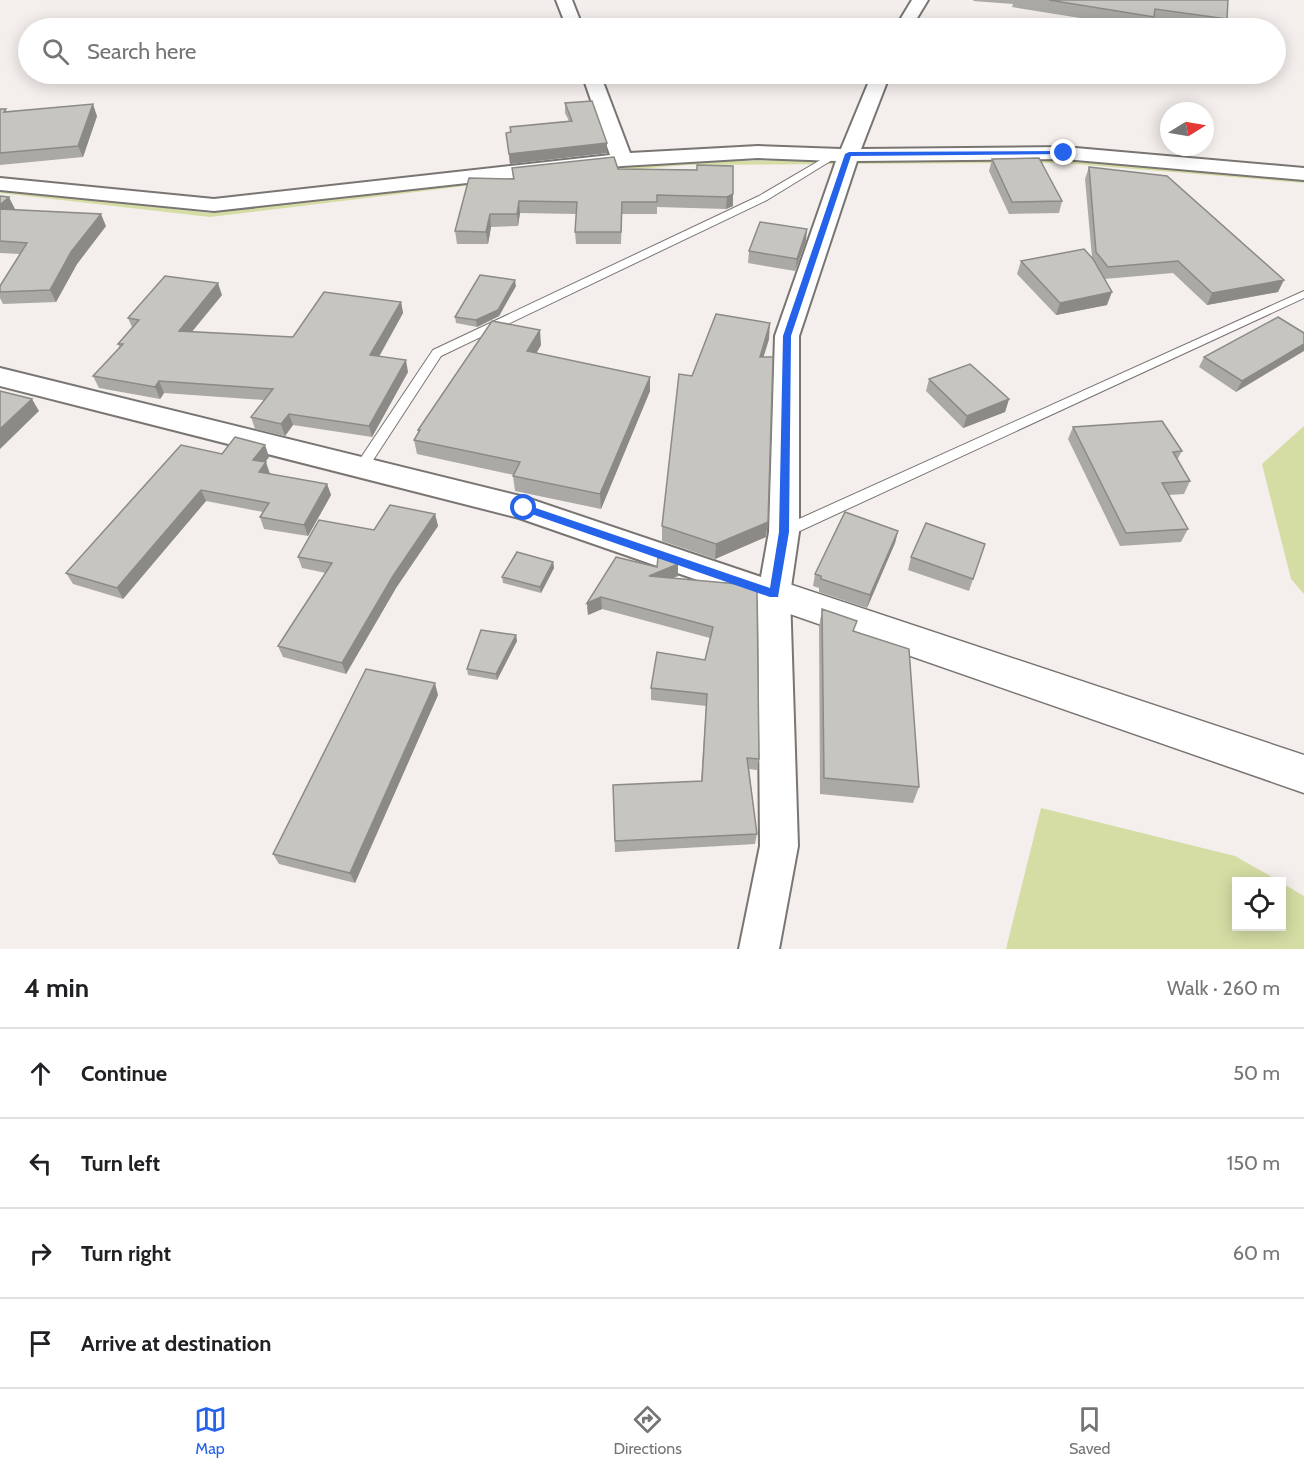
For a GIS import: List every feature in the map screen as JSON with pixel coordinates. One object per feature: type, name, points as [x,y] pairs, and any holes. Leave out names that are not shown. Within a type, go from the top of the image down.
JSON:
[{"type":"street","points":[[564,0],[571,18]]},
{"type":"street","points":[[909,18],[920,0]]},
{"type":"street","points":[[595,84],[622,160]]},
{"type":"street","points":[[759,949],[779,846],[774,594],[784,532],[787,336],[841,155],[876,84]]},
{"type":"street","points":[[0,184],[214,205],[622,160],[758,152],[841,155],[1064,153],[1304,174]]},
{"type":"street","points":[[0,377],[524,508],[1304,774]]},
{"type":"lane","points":[[361,468],[437,353],[763,198],[841,155]]},
{"type":"lane","points":[[784,532],[1304,294]]},
{"type":"shaded area","points":[[1304,426],[1304,594],[1291,579],[1262,464]]},
{"type":"shaded area","points":[[1041,808],[1235,856],[1272,877],[1232,877],[1232,931],[1286,931],[1286,885],[1304,896],[1304,949],[1006,949]]},
{"type":"building","points":[[1049,0],[1228,0],[1227,18],[1155,9],[1154,17]]},
{"type":"building","points":[[592,101],[607,143],[509,154],[506,133],[511,132],[510,127],[572,121],[565,103]]},
{"type":"building","points":[[93,104],[78,146],[0,153],[0,109],[6,109],[4,112]]},
{"type":"building","points":[[614,157],[618,169],[697,170],[697,165],[733,166],[733,194],[727,197],[657,195],[657,202],[622,202],[621,232],[575,232],[577,202],[519,201],[517,214],[490,214],[486,232],[455,231],[469,178],[514,179],[512,168]]},
{"type":"building","points":[[1039,158],[1062,201],[1012,202],[992,159]]},
{"type":"building","points":[[1089,167],[1167,176],[1284,280],[1212,293],[1178,261],[1108,267],[1096,252]]},
{"type":"building","points":[[0,196],[9,197],[0,205]]},
{"type":"building","points":[[0,209],[101,214],[71,252],[50,290],[0,292],[0,286],[27,243],[0,241]]},
{"type":"building","points":[[760,222],[807,229],[797,259],[749,251]]},
{"type":"building","points":[[1084,249],[1093,259],[1112,292],[1060,303],[1021,261]]},
{"type":"building","points":[[480,275],[515,280],[498,310],[476,320],[455,317]]},
{"type":"building","points":[[165,276],[218,283],[179,331],[293,337],[324,292],[401,302],[370,355],[406,360],[369,426],[289,414],[281,424],[251,417],[273,389],[159,381],[155,387],[93,376],[123,344],[118,344],[139,320],[128,318]]},
{"type":"building","points":[[716,314],[770,323],[760,357],[773,357],[768,522],[716,544],[662,526],[679,374],[692,376]]},
{"type":"building","points":[[1278,317],[1304,333],[1304,344],[1242,381],[1204,357]]},
{"type":"building","points":[[492,321],[540,330],[527,351],[650,377],[600,494],[513,476],[520,462],[414,440],[420,430],[418,430]]},
{"type":"building","points":[[970,364],[1009,399],[967,416],[929,379]]},
{"type":"building","points":[[0,391],[32,399],[0,429]]},
{"type":"building","points":[[1162,421],[1182,451],[1173,452],[1190,481],[1162,483],[1188,529],[1126,533],[1073,427]]},
{"type":"building","points":[[235,437],[265,445],[253,460],[266,462],[259,472],[327,484],[304,525],[260,517],[269,503],[201,490],[117,588],[66,573],[181,445],[222,454]]},
{"type":"building","points":[[390,505],[435,514],[393,576],[342,663],[278,646],[332,563],[298,557],[319,520],[374,530]]},
{"type":"building","points":[[845,512],[898,531],[870,595],[821,579],[821,576],[815,574]]},
{"type":"building","points":[[926,523],[985,544],[973,579],[911,557]]},
{"type":"building","points":[[517,552],[553,562],[540,587],[502,577]]},
{"type":"building","points":[[616,557],[657,567],[658,557],[678,564],[649,576],[738,584],[757,591],[759,759],[747,758],[757,834],[615,841],[613,785],[702,781],[707,694],[651,688],[657,652],[705,660],[713,627],[601,597],[587,603]]},
{"type":"building","points":[[822,609],[857,621],[853,631],[909,649],[919,787],[824,778]]},
{"type":"building","points":[[481,630],[516,635],[496,674],[467,669]]},
{"type":"building","points":[[366,669],[435,683],[350,873],[273,854]]},
{"type":"waterway","points":[[605,170],[686,163],[1003,161]]},
{"type":"waterway","points":[[1028,161],[1062,161],[1304,181]]},
{"type":"waterway","points":[[0,191],[210,215],[470,183]]},
{"type":"route","points":[[524,508],[774,594],[784,532],[787,336],[849,154],[1064,153]]}]
